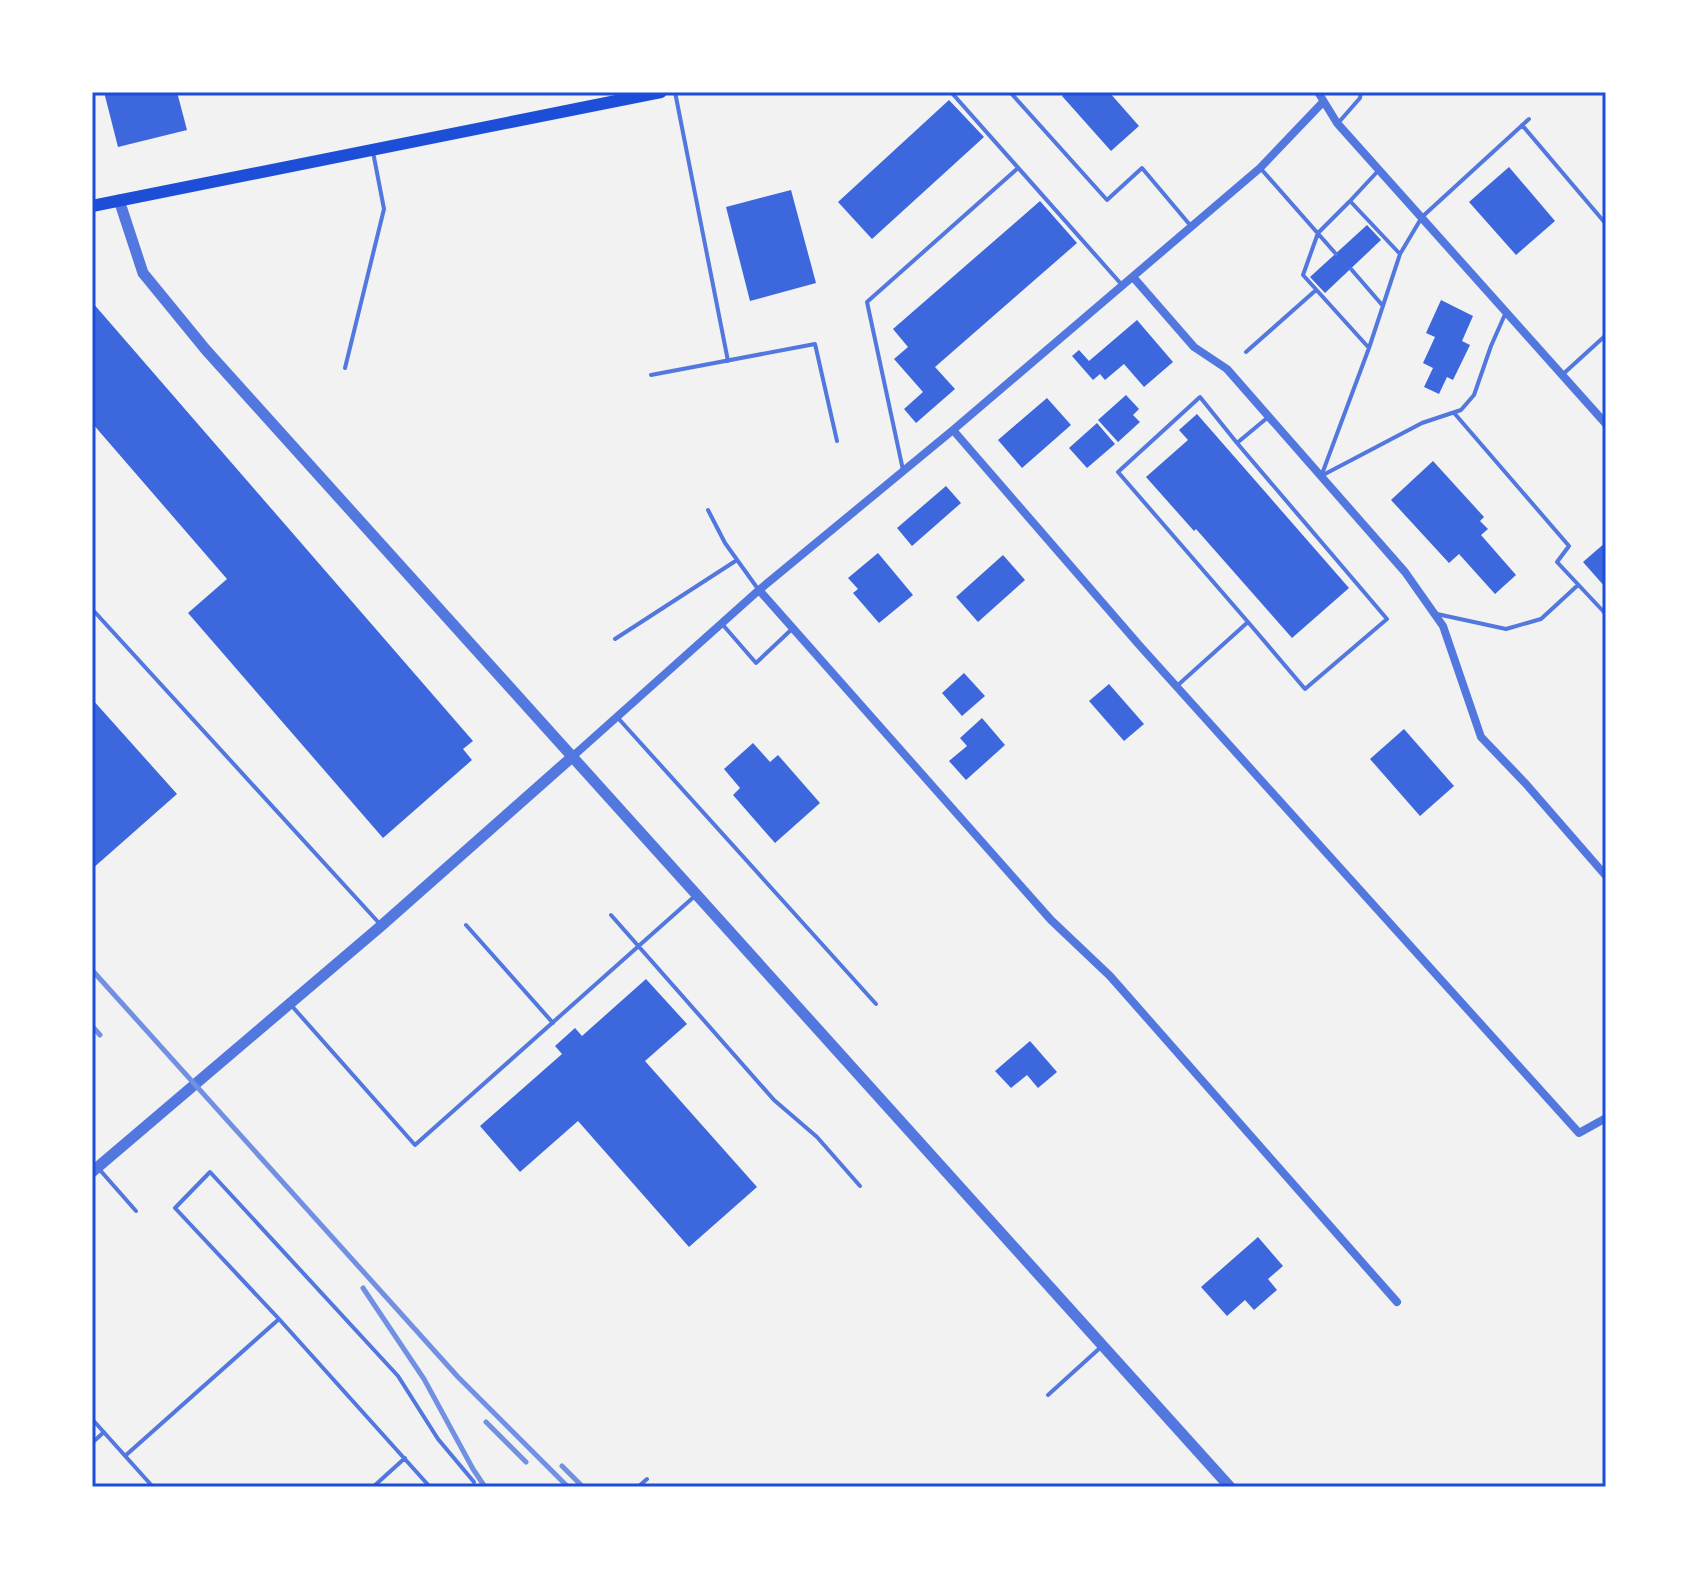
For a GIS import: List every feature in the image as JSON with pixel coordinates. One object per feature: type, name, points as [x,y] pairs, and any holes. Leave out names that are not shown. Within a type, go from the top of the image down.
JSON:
[{"type":"main road","points":[[92,206],[661,92]]},
{"type":"street","points":[[1318,92],[1337,123],[1606,424]]},
{"type":"street","points":[[94,1167],[381,926],[759,590],[953,430],[1260,168],[1323,102]]},
{"type":"street","points":[[119,200],[143,273],[206,350],[1230,1487]]},
{"type":"street","points":[[1133,277],[1194,347],[1227,369],[1405,572],[1443,626],[1481,737],[1606,876]]},
{"type":"street","points":[[953,430],[1176,686],[1579,1133],[1606,1118]]},
{"type":"street","points":[[759,590],[1051,920],[1110,976],[1397,1302]]},
{"type":"lane","points":[[675,92],[728,361]]},
{"type":"lane","points":[[951,92],[1123,286]]},
{"type":"lane","points":[[1010,92],[1107,200],[1142,168],[1191,227]]},
{"type":"lane","points":[[1337,123],[1360,98],[1361,92]]},
{"type":"lane","points":[[1321,476],[1400,254],[1422,217],[1529,119]]},
{"type":"lane","points":[[1522,125],[1606,224]]},
{"type":"lane","points":[[345,368],[384,209],[372,150]]},
{"type":"lane","points":[[903,471],[867,302],[1018,168]]},
{"type":"lane","points":[[1260,168],[1336,254]]},
{"type":"lane","points":[[1369,348],[1303,275],[1318,233],[1379,170]]},
{"type":"lane","points":[[1350,201],[1400,254]]},
{"type":"lane","points":[[1351,269],[1384,306]]},
{"type":"lane","points":[[1246,352],[1316,290]]},
{"type":"lane","points":[[1321,476],[1422,423],[1461,410],[1474,395],[1506,312]]},
{"type":"lane","points":[[1562,375],[1606,335]]},
{"type":"lane","points":[[651,375],[815,344],[837,441]]},
{"type":"lane","points":[[1200,397],[1387,619],[1305,689],[1248,622],[1118,472],[1200,397]]},
{"type":"lane","points":[[1455,413],[1569,546],[1557,562],[1605,612]]},
{"type":"lane","points":[[1237,443],[1269,416]]},
{"type":"lane","points":[[708,510],[725,543],[759,590]]},
{"type":"lane","points":[[615,639],[737,560]]},
{"type":"lane","points":[[1434,613],[1506,629],[1541,619],[1578,585]]},
{"type":"lane","points":[[92,609],[381,926]]},
{"type":"lane","points":[[1176,686],[1248,622]]},
{"type":"lane","points":[[721,623],[756,663],[792,629]]},
{"type":"lane","points":[[616,717],[876,1004]]},
{"type":"lane","points":[[290,1003],[415,1145],[697,894]]},
{"type":"lane","points":[[611,915],[774,1100],[817,1137],[860,1186]]},
{"type":"lane","points":[[466,925],[553,1023]]},
{"type":"lane","points":[[94,1167],[136,1211]]},
{"type":"lane","points":[[430,1487],[175,1208],[210,1172],[398,1376],[438,1439],[474,1482]]},
{"type":"lane","points":[[125,1456],[279,1319]]},
{"type":"lane","points":[[1048,1395],[1102,1345]]},
{"type":"lane","points":[[92,1419],[153,1487]]},
{"type":"lane","points":[[92,1443],[104,1432]]},
{"type":"lane","points":[[373,1487],[405,1458]]},
{"type":"lane","points":[[638,1487],[647,1479]]},
{"type":"building","points":[[104,92],[177,92],[187,130],[118,147]]},
{"type":"building","points":[[1066,92],[1109,92],[1139,126],[1111,151],[1062,96]]},
{"type":"building","points":[[949,100],[984,137],[872,239],[838,202]]},
{"type":"building","points":[[1509,167],[1555,221],[1516,255],[1469,202]]},
{"type":"building","points":[[791,190],[816,283],[750,301],[726,207]]},
{"type":"building","points":[[1040,201],[1077,243],[935,367],[955,389],[916,423],[904,409],[923,392],[894,359],[908,347],[893,329]]},
{"type":"building","points":[[1367,225],[1381,240],[1325,293],[1310,277]]},
{"type":"building","points":[[1441,300],[1473,316],[1462,341],[1470,345],[1453,380],[1447,377],[1439,394],[1424,387],[1433,368],[1423,363],[1435,337],[1426,333]]},
{"type":"building","points":[[92,302],[473,741],[463,749],[472,760],[383,838],[188,613],[227,579],[92,423]]},
{"type":"building","points":[[1137,320],[1173,362],[1144,387],[1124,364],[1105,380],[1100,374],[1093,380],[1072,356],[1079,350],[1089,361]]},
{"type":"building","points":[[1126,395],[1139,409],[1133,415],[1140,422],[1118,442],[1098,420]]},
{"type":"building","points":[[1047,398],[1071,425],[1022,468],[998,440]]},
{"type":"building","points":[[1197,414],[1349,588],[1292,638],[1146,477],[1188,440],[1179,430]]},
{"type":"building","points":[[1097,423],[1115,444],[1087,468],[1069,448]]},
{"type":"building","points":[[1433,461],[1484,517],[1480,521],[1488,529],[1481,535],[1516,575],[1495,594],[1459,554],[1449,563],[1391,500]]},
{"type":"building","points":[[946,486],[961,503],[912,546],[897,528]]},
{"type":"building","points":[[1606,542],[1606,588],[1583,562]]},
{"type":"building","points":[[878,553],[913,595],[879,623],[853,593],[858,589],[848,578]]},
{"type":"building","points":[[1003,555],[1025,580],[978,622],[956,597]]},
{"type":"building","points":[[964,673],[985,696],[962,716],[942,693]]},
{"type":"building","points":[[1109,684],[1144,724],[1124,741],[1089,701]]},
{"type":"building","points":[[92,699],[177,794],[92,869]]},
{"type":"building","points":[[982,718],[1005,745],[966,780],[949,761],[967,746],[960,738]]},
{"type":"building","points":[[1404,729],[1454,786],[1420,816],[1370,759]]},
{"type":"building","points":[[753,743],[770,762],[778,755],[820,803],[775,843],[733,795],[740,788],[724,769]]},
{"type":"building","points":[[646,979],[687,1024],[645,1061],[757,1187],[689,1247],[578,1121],[520,1172],[480,1126],[562,1054],[555,1046],[575,1028],[582,1036]]},
{"type":"building","points":[[1030,1041],[1057,1072],[1038,1088],[1027,1075],[1011,1088],[995,1071]]},
{"type":"building","points":[[1258,1237],[1283,1266],[1268,1279],[1277,1290],[1254,1310],[1245,1300],[1227,1316],[1201,1287]]},
{"type":"railway","points":[[92,970],[458,1377],[568,1487]]},
{"type":"railway","points":[[92,1026],[100,1035]]},
{"type":"railway","points":[[363,1288],[424,1379],[485,1487]]},
{"type":"railway","points":[[486,1422],[526,1462]]},
{"type":"railway","points":[[562,1466],[583,1487]]}]
